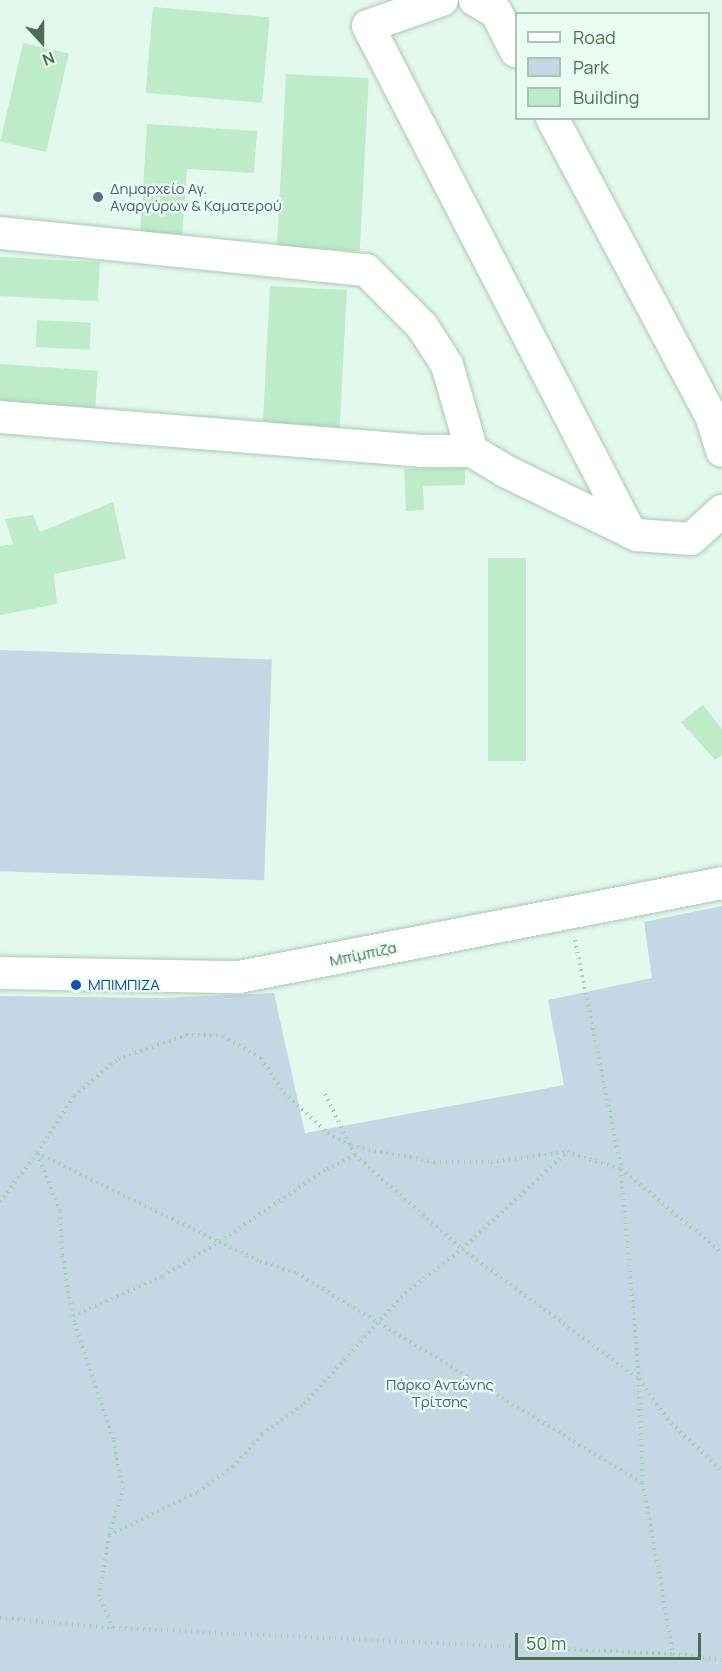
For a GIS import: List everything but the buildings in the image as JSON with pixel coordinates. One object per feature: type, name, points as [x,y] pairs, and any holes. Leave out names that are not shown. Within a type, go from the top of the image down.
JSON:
[{"type":"street","points":[[442,0],[368,26],[630,532]]},
{"type":"street","points":[[475,0],[496,12],[515,49]]},
{"type":"street","points":[[553,120],[712,418],[722,451]]},
{"type":"street","points":[[0,233],[366,270],[422,326],[447,365],[472,451]]},
{"type":"street","points":[[0,417],[422,451],[472,451],[505,471],[630,532],[691,539],[722,512]]},
{"type":"street","name":"Μπίμπιζα","points":[[0,973],[240,977],[722,884]]},
{"type":"path","points":[[570,912],[621,1169],[639,1379],[643,1483],[673,1654]]},
{"type":"path","points":[[0,1202],[74,1096],[118,1059],[186,1035],[223,1036],[261,1058],[284,1093],[328,1133],[351,1146],[434,1162],[491,1162],[567,1152],[621,1169],[722,1253]]},
{"type":"path","points":[[325,1094],[356,1155],[462,1249],[639,1379],[667,1419],[722,1471]]},
{"type":"path","points":[[37,1152],[219,1242],[260,1261],[297,1273],[643,1483]]},
{"type":"path","points":[[37,1152],[60,1211],[73,1316],[113,1439],[123,1489],[109,1534],[99,1596],[113,1628]]},
{"type":"path","points":[[109,1534],[198,1492],[233,1467],[262,1434],[304,1404],[405,1293],[462,1249],[567,1152]]},
{"type":"path","points":[[73,1316],[163,1276],[219,1242],[325,1170],[356,1155]]},
{"type":"path","points":[[0,1618],[113,1628],[673,1654],[722,1660]]},
{"type":"green space","points":[[0,650],[272,659],[264,880],[0,871]]},
{"type":"green space","name":"Πάρκο Αντώνης Τρίτσης","points":[[722,906],[722,1672],[0,1672],[0,996],[161,998],[274,993],[305,1133],[564,1085],[548,1000],[652,978],[644,922]]},
{"type":"place","name":"Δημαρχείο Αγ. Αναργύρων & Καματερού","points":[[98,197]]},
{"type":"place","name":"ΜΠΙΜΠΙΖΑ","points":[[76,985]]}]
